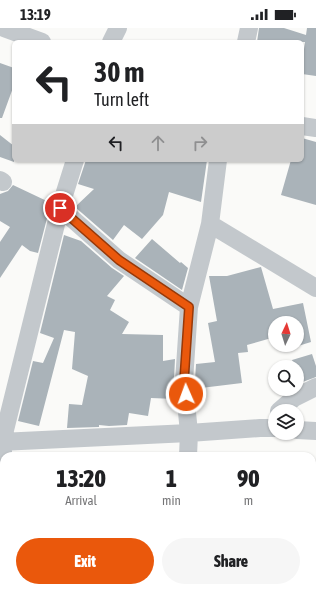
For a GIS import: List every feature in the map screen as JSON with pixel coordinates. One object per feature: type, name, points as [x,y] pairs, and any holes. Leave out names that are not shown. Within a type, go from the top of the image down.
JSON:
[{"type":"street","points":[[4,28],[37,40]]},
{"type":"street","points":[[112,40],[118,28]]},
{"type":"street","points":[[247,40],[250,28]]},
{"type":"street","points":[[304,126],[316,128]]},
{"type":"street","points":[[2,452],[1,442],[60,208],[74,162]]},
{"type":"street","points":[[188,452],[189,433],[184,381],[189,307],[210,224],[218,162]]},
{"type":"street","points":[[60,208],[119,260],[189,307]]},
{"type":"street","points":[[210,224],[316,288]]},
{"type":"street","points":[[287,404],[294,398],[316,387]]},
{"type":"street","points":[[1,442],[267,428]]},
{"type":"street","points":[[304,430],[316,430]]},
{"type":"building","points":[[259,28],[284,28],[306,35],[307,28],[316,28],[316,76],[304,74],[304,40],[257,40]]},
{"type":"building","points":[[0,63],[12,67],[12,90],[2,118],[0,118]]},
{"type":"building","points":[[0,135],[12,144],[12,161],[0,157]]},
{"type":"building","points":[[304,139],[316,142],[316,205],[281,195],[290,162],[304,162]]},
{"type":"building","points":[[85,162],[207,162],[201,202],[169,192],[163,215],[142,239],[124,225],[113,240],[75,207],[94,189],[78,184]]},
{"type":"building","points":[[13,185],[51,203],[38,253],[30,251],[22,245],[0,278],[0,242],[10,227],[0,221],[0,194],[8,191]]},
{"type":"building","points":[[64,235],[81,241],[112,268],[124,276],[107,296],[115,300],[110,310],[129,322],[122,334],[163,335],[163,361],[175,359],[175,399],[151,398],[148,416],[129,413],[127,425],[99,425],[99,427],[67,428],[69,404],[82,405],[88,376],[72,369],[75,332],[64,330],[39,426],[18,421],[33,361],[43,363],[54,338],[40,333]]},
{"type":"building","points":[[152,239],[188,268],[182,290],[135,258]]},
{"type":"building","points":[[261,267],[273,309],[303,303],[311,342],[304,344],[304,316],[268,316],[268,339],[247,345],[248,352],[238,353],[242,383],[201,388],[204,400],[196,399],[196,364],[215,362],[208,323],[217,321],[209,276],[227,276]]},
{"type":"building","points":[[312,354],[316,366],[316,377],[304,382],[304,360],[292,360]]},
{"type":"route","points":[[60,208],[119,260],[189,307],[184,381],[186,394]]}]
